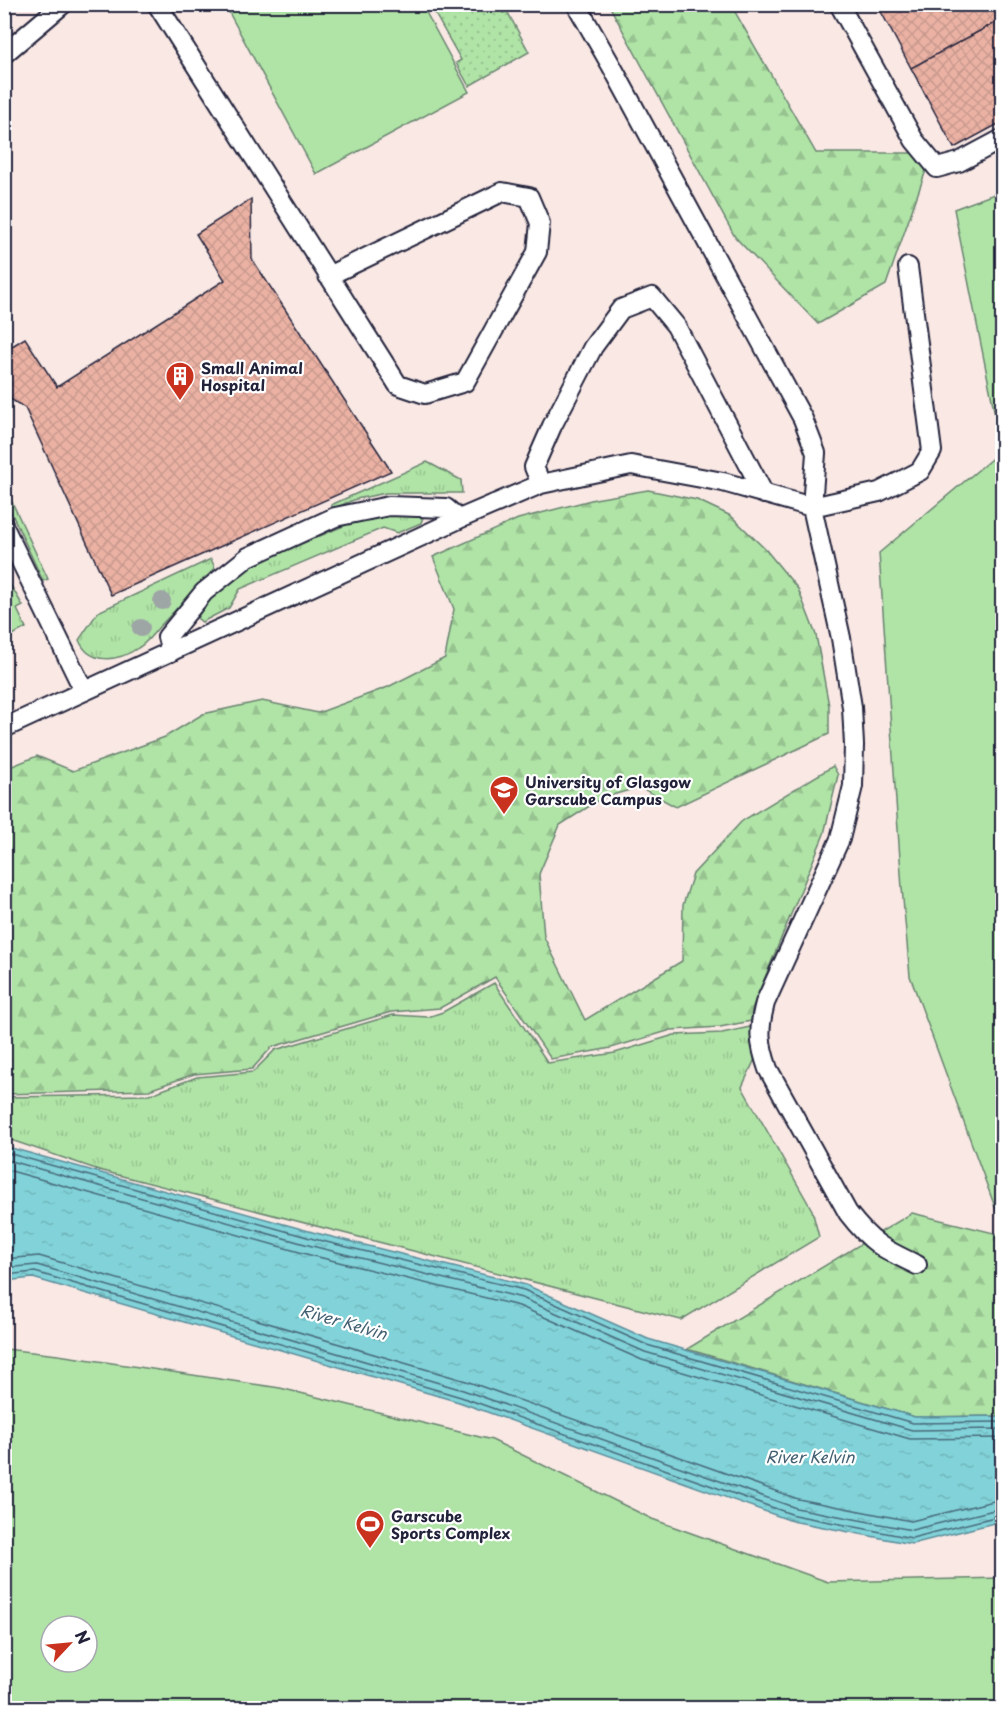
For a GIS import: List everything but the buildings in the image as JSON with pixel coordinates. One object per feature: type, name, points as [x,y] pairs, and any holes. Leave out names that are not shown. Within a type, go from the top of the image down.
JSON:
[{"type":"lane","points":[[4,54],[63,4]]},
{"type":"lane","points":[[157,4],[328,276],[398,385],[425,394],[465,382],[537,252],[540,223],[529,197],[502,192],[328,276]]},
{"type":"lane","points":[[576,4],[803,419],[816,453],[812,507],[841,638],[852,707],[855,745],[853,786],[840,839],[765,1003],[759,1025],[760,1046],[768,1069],[848,1213],[862,1231],[880,1248],[917,1265]]},
{"type":"lane","points":[[839,4],[914,140],[937,168],[959,162],[1002,139]]},
{"type":"lane","points":[[4,728],[459,519],[541,484],[631,465],[723,482],[812,507],[879,492],[920,471],[932,451],[908,267]]},
{"type":"lane","points":[[541,484],[534,467],[552,426],[593,347],[621,309],[652,297],[676,326],[764,494]]},
{"type":"lane","points":[[171,652],[167,637],[204,592],[248,557],[335,518],[389,506],[446,508],[459,519]]},
{"type":"lane","points":[[4,527],[84,691]]},
{"type":"shaded area","name":"University of Glasgow Garscube Campus","points":[[5,5],[1002,5],[1002,1708],[5,1708]]},
{"type":"green space","points":[[225,5],[422,5],[469,92],[316,174]]},
{"type":"green space","points":[[430,5],[498,5],[503,13],[507,11],[529,52],[469,86],[456,63],[461,60]]},
{"type":"green space","points":[[609,5],[731,5],[816,153],[932,153],[886,285],[818,324],[735,237]]},
{"type":"green space","points":[[1002,191],[1002,450],[954,209]]},
{"type":"green space","points":[[1002,450],[1002,1226],[910,976],[879,553]]},
{"type":"green space","points":[[427,462],[461,480],[462,493],[386,493],[356,499],[332,509],[331,505]]},
{"type":"green space","points":[[5,487],[48,579],[43,581],[5,499]]},
{"type":"green space","points":[[648,490],[697,500],[731,516],[766,550],[798,589],[816,635],[829,706],[829,734],[676,807],[640,787],[602,798],[560,825],[539,874],[544,937],[585,1020],[682,961],[683,905],[693,874],[742,821],[833,766],[838,775],[824,834],[752,1009],[751,1021],[720,1027],[671,1030],[611,1048],[551,1059],[495,977],[440,1008],[391,1012],[272,1047],[252,1069],[194,1074],[149,1090],[5,1094],[5,769],[37,756],[73,771],[165,737],[203,714],[262,701],[318,713],[388,687],[445,658],[454,609],[433,557],[518,519],[595,499]]},
{"type":"green space","points":[[394,515],[423,517],[421,523],[397,533],[383,528],[240,589],[229,608],[202,622],[197,618],[209,599],[254,564],[348,524]]},
{"type":"green space","points":[[211,559],[215,568],[141,646],[122,656],[106,659],[90,654],[84,648],[79,640],[98,612]]},
{"type":"green space","points":[[4,574],[23,606],[17,609],[26,628],[5,639]]},
{"type":"green space","points":[[494,983],[548,1063],[615,1053],[674,1035],[722,1033],[755,1026],[755,1059],[742,1087],[812,1210],[819,1237],[681,1320],[99,1170],[5,1138],[5,1097],[149,1095],[197,1077],[253,1072],[275,1050],[393,1015],[428,1017],[443,1012]]},
{"type":"green space","points":[[912,1213],[1002,1235],[1002,1416],[915,1417],[687,1349]]},
{"type":"green space","name":"Garscube Sports Complex","points":[[5,1349],[280,1388],[492,1440],[652,1519],[828,1582],[1002,1578],[1002,1708],[5,1708]]},
{"type":"water","name":"River Kelvin","points":[[4,1146],[316,1233],[526,1285],[648,1339],[915,1417],[1002,1416],[1002,1521],[912,1544],[792,1521],[459,1402],[33,1278],[5,1281]]},
{"type":"place","name":"Small Animal Hospital","points":[[180,402]]},
{"type":"place","name":"University of Glasgow Garscube Campus","points":[[504,816]]},
{"type":"place","name":"Garscube Sports Complex","points":[[370,1550]]}]
